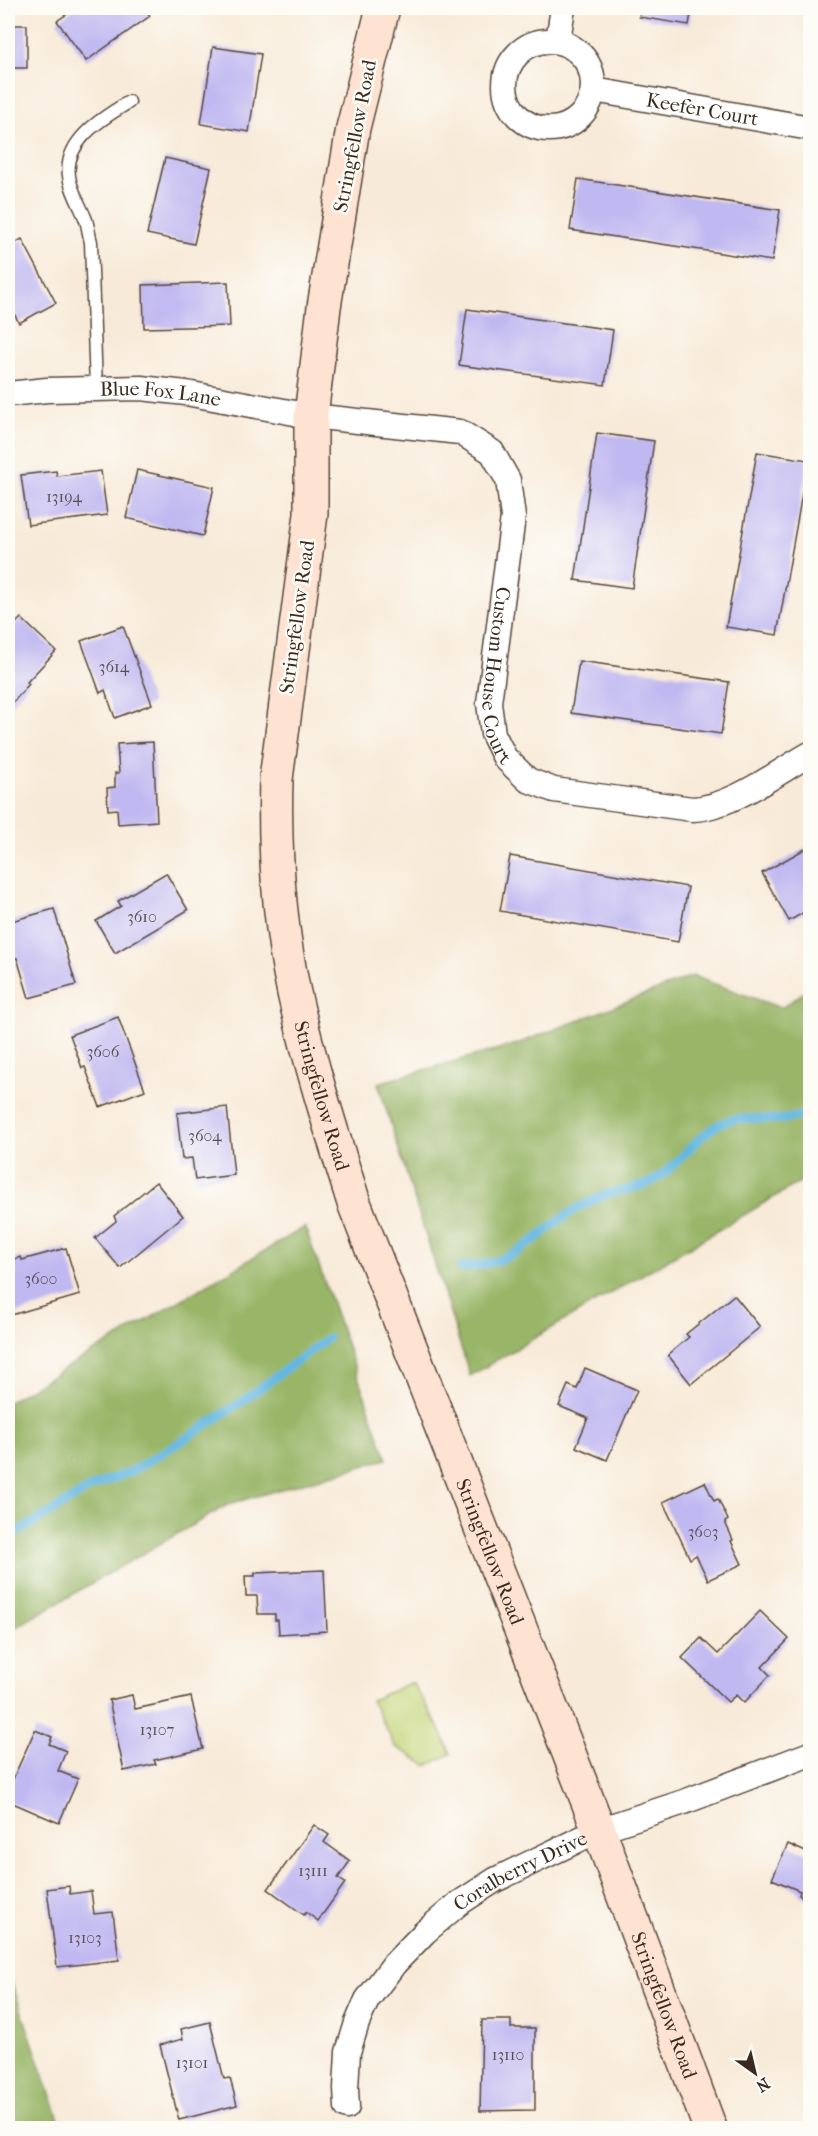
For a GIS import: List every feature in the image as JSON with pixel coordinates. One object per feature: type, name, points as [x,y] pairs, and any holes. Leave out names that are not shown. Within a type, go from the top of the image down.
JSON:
[{"type":"main road","name":"Stringfellow Road","points":[[382,8],[353,128],[324,307],[311,416],[311,514],[276,779],[275,824],[281,909],[294,991],[324,1110],[354,1203],[599,1830],[710,2128]]},
{"type":"street","points":[[558,40],[563,8]]},
{"type":"street","points":[[558,40],[578,48],[590,67],[594,90],[587,111],[573,123],[551,128],[530,125],[514,114],[505,96],[505,75],[514,56],[533,43],[558,40]]},
{"type":"street","name":"Keefer Court","points":[[594,90],[810,128]]},
{"type":"street","name":"Blue Fox Lane","points":[[8,394],[47,390],[141,388],[186,393],[311,416]]},
{"type":"street","name":"Custom House Court","points":[[311,416],[460,432],[492,452],[508,480],[513,517],[489,703],[493,734],[505,758],[528,780],[554,790],[706,809],[724,803],[810,754]]},
{"type":"street","name":"Coralberry Drive","points":[[347,2107],[348,2052],[367,2000],[395,1964],[425,1932],[458,1904],[486,1886],[599,1830],[684,1802],[810,1754]]},
{"type":"lane","points":[[96,388],[91,242],[87,221],[70,180],[69,163],[82,137],[101,118],[129,102]]},
{"type":"green space","points":[[693,976],[781,1008],[810,988],[810,1176],[470,1376],[378,1083],[517,1044]]},
{"type":"green space","points":[[305,1227],[387,1459],[229,1504],[14,1628],[8,1635],[8,1402]]},
{"type":"green space","points":[[412,1682],[439,1727],[451,1754],[427,1766],[395,1746],[371,1700]]},
{"type":"green space","points":[[8,1972],[62,2128],[8,2128]]},
{"type":"building","points":[[76,8],[145,8],[150,16],[86,61],[57,21]]},
{"type":"building","points":[[641,8],[692,8],[689,25],[639,17]]},
{"type":"building","points":[[8,25],[27,25],[27,68],[8,68]]},
{"type":"building","points":[[213,47],[261,54],[249,132],[201,124]]},
{"type":"building","points":[[165,158],[211,168],[194,244],[147,234]]},
{"type":"building","points":[[578,179],[780,210],[772,261],[570,230]]},
{"type":"building","points":[[22,239],[56,303],[19,323],[8,302],[8,247]]},
{"type":"building","points":[[228,282],[230,326],[144,328],[143,285]]},
{"type":"building","points":[[467,309],[613,330],[605,385],[459,365]]},
{"type":"building","points":[[597,433],[654,441],[632,588],[575,580]]},
{"type":"building","points":[[757,452],[808,460],[777,635],[726,627]]},
{"type":"building","points":[[137,470],[214,487],[203,536],[126,518]]},
{"type":"building","points":[[56,471],[57,476],[101,471],[107,515],[28,525],[21,475]]},
{"type":"building","points":[[21,618],[56,651],[27,682],[29,684],[8,708],[8,631]]},
{"type":"building","points":[[123,626],[152,704],[115,718],[105,690],[100,693],[81,641]]},
{"type":"building","points":[[579,661],[729,682],[721,734],[571,713]]},
{"type":"building","points":[[153,742],[157,821],[118,824],[117,809],[108,810],[107,788],[115,787],[115,773],[119,773],[117,744]]},
{"type":"building","points":[[810,846],[810,909],[789,921],[762,873]]},
{"type":"building","points":[[510,856],[688,887],[678,942],[500,911]]},
{"type":"building","points":[[166,873],[188,910],[115,953],[96,921],[121,906],[118,901]]},
{"type":"building","points":[[54,909],[76,985],[29,998],[17,958],[13,959],[8,939],[8,922]]},
{"type":"building","points":[[118,1017],[145,1090],[100,1107],[70,1035]]},
{"type":"building","points":[[227,1107],[234,1175],[195,1180],[192,1158],[182,1159],[177,1113]]},
{"type":"building","points":[[156,1182],[183,1216],[120,1268],[95,1238],[116,1221],[114,1216]]},
{"type":"building","points":[[66,1248],[80,1295],[8,1316],[8,1261],[21,1257],[22,1260]]},
{"type":"building","points":[[734,1295],[760,1327],[691,1384],[668,1355],[689,1337],[686,1334]]},
{"type":"building","points":[[585,1368],[637,1390],[607,1460],[576,1447],[588,1418],[559,1406],[568,1385],[577,1389]]},
{"type":"building","points":[[705,1482],[714,1501],[718,1499],[728,1520],[725,1522],[733,1540],[731,1541],[742,1564],[708,1580],[696,1555],[690,1559],[663,1502]]},
{"type":"building","points":[[324,1570],[327,1631],[279,1634],[275,1614],[258,1614],[257,1596],[246,1596],[245,1576],[255,1576],[255,1573]]},
{"type":"building","points":[[760,1611],[789,1639],[762,1667],[770,1675],[744,1703],[736,1695],[728,1702],[682,1658],[701,1638],[718,1654]]},
{"type":"building","points":[[132,1695],[135,1709],[191,1697],[203,1749],[154,1760],[156,1764],[124,1771],[109,1700]]},
{"type":"building","points":[[35,1730],[52,1737],[49,1744],[66,1751],[58,1771],[78,1779],[59,1823],[8,1801],[8,1780],[12,1781]]},
{"type":"building","points":[[314,1825],[329,1835],[324,1842],[350,1861],[338,1878],[345,1883],[318,1921],[306,1912],[304,1915],[268,1889]]},
{"type":"building","points":[[788,1844],[810,1854],[810,1900],[799,1895],[800,1891],[772,1879]]},
{"type":"building","points":[[69,1886],[70,1894],[91,1891],[94,1914],[113,1912],[119,1960],[57,1967],[47,1889]]},
{"type":"building","points":[[482,2020],[511,2020],[511,2028],[535,2028],[535,2110],[480,2111]]},
{"type":"building","points":[[210,2022],[224,2079],[230,2078],[237,2105],[179,2120],[160,2045],[183,2039],[181,2029]]},
{"type":"waterway","points":[[461,1268],[507,1257],[531,1243],[565,1216],[584,1205],[605,1195],[638,1187],[657,1179],[705,1134],[722,1123],[742,1119],[788,1119],[810,1111]]},
{"type":"waterway","points":[[8,1538],[92,1487],[132,1471],[180,1442],[240,1403],[328,1338]]}]
